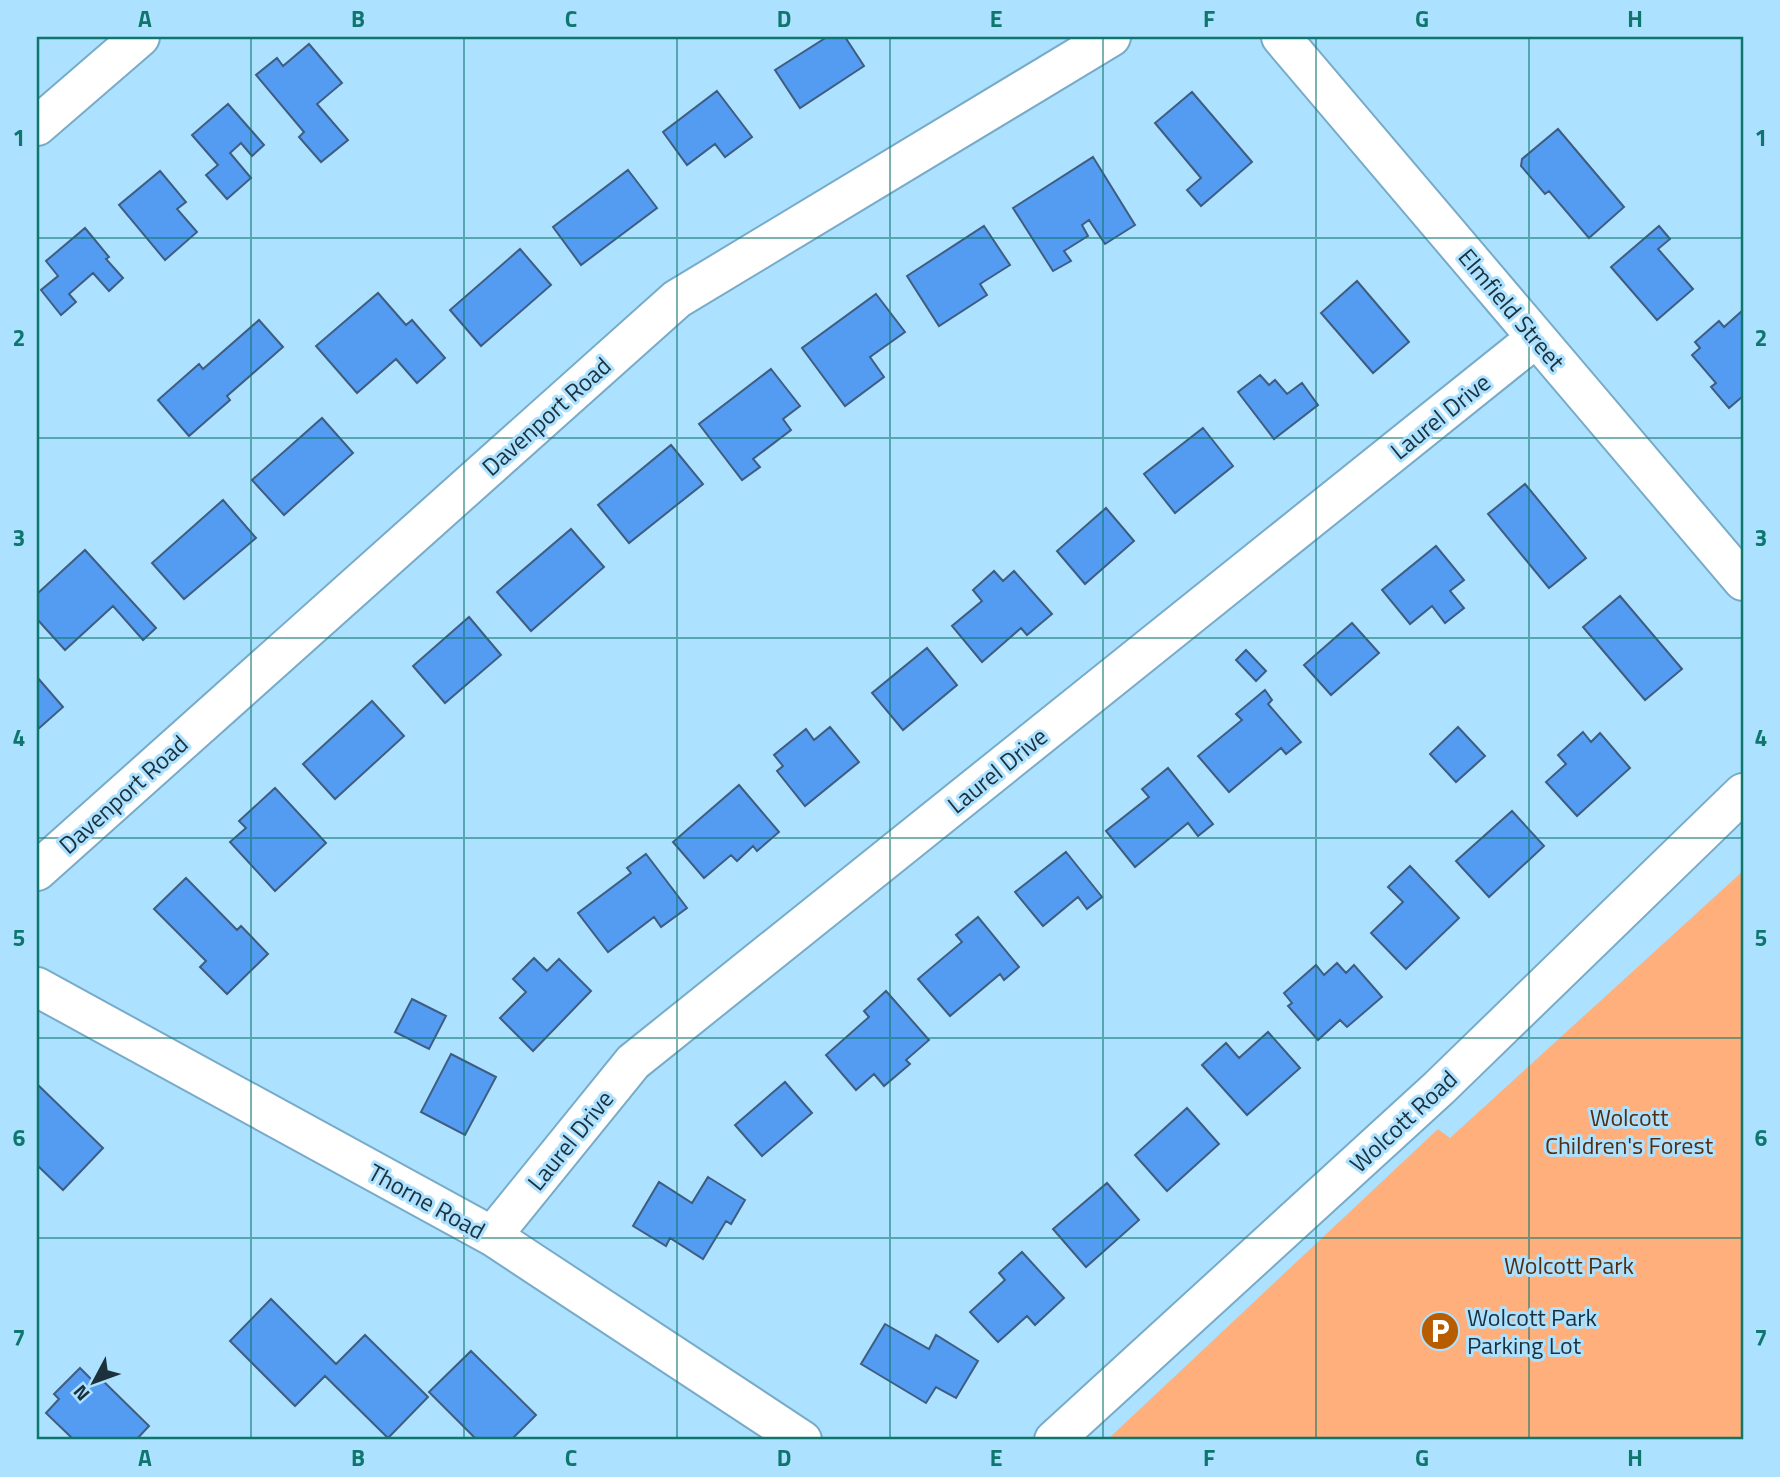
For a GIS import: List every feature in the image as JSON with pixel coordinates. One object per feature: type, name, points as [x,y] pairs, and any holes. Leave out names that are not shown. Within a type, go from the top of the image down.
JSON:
[{"type":"street","points":[[37,126],[140,37]]},
{"type":"street","name":"Davenport Road","points":[[37,871],[677,299],[1111,37]]},
{"type":"street","name":"Elmfield Street","points":[[1281,37],[1743,581]]},
{"type":"street","name":"Laurel Drive","points":[[492,1236],[633,1062],[1536,338]]},
{"type":"street","name":"Wolcott Road","points":[[1054,1440],[1439,1088],[1743,793]]},
{"type":"street","name":"Thorne Road","points":[[37,987],[492,1236],[802,1440]]},
{"type":"green space","name":"Wolcott Park","points":[[1743,871],[1743,1440],[1107,1440],[1438,1129],[1450,1138]]},
{"type":"building","points":[[827,37],[845,37],[864,66],[800,108],[775,70]]},
{"type":"building","points":[[309,44],[342,83],[317,104],[348,140],[321,162],[299,137],[304,132],[256,75],[277,58],[283,66]]},
{"type":"building","points":[[717,91],[752,137],[725,157],[715,144],[687,165],[663,132]]},
{"type":"building","points":[[1192,92],[1252,162],[1201,206],[1187,190],[1201,178],[1155,123]]},
{"type":"building","points":[[228,104],[264,145],[252,156],[241,143],[230,153],[251,178],[227,199],[206,175],[218,165],[192,135]]},
{"type":"building","points":[[1558,129],[1624,207],[1589,238],[1549,191],[1545,194],[1521,166],[1522,159]]},
{"type":"building","points":[[1093,157],[1135,225],[1105,244],[1089,220],[1082,225],[1088,236],[1064,251],[1071,261],[1053,271],[1013,208]]},
{"type":"building","points":[[628,170],[657,208],[581,265],[553,227]]},
{"type":"building","points":[[160,171],[186,202],[177,209],[197,232],[165,260],[119,205]]},
{"type":"building","points":[[984,226],[1010,265],[980,284],[987,295],[939,326],[907,276]]},
{"type":"building","points":[[1659,226],[1670,239],[1658,249],[1693,289],[1657,320],[1611,267]]},
{"type":"building","points":[[85,228],[123,278],[109,291],[93,273],[69,294],[76,302],[61,315],[41,290],[58,276],[46,261]]},
{"type":"building","points":[[520,249],[551,285],[481,346],[450,310]]},
{"type":"building","points":[[1357,281],[1409,342],[1373,373],[1321,313]]},
{"type":"building","points":[[378,293],[406,325],[412,320],[445,358],[417,383],[396,359],[357,393],[316,346]]},
{"type":"building","points":[[876,294],[905,332],[870,357],[884,377],[845,406],[802,348]]},
{"type":"building","points":[[1743,310],[1743,396],[1729,408],[1711,387],[1716,383],[1692,355],[1700,348],[1695,342],[1719,321],[1724,327]]},
{"type":"building","points":[[259,320],[283,347],[227,396],[230,400],[189,436],[158,400],[199,364],[203,369]]},
{"type":"building","points":[[771,369],[800,406],[783,419],[791,430],[753,459],[760,467],[742,480],[699,424]]},
{"type":"building","points":[[1260,375],[1269,385],[1275,380],[1287,394],[1302,383],[1318,405],[1274,439],[1238,392]]},
{"type":"building","points":[[322,418],[353,453],[284,515],[252,480]]},
{"type":"building","points":[[1203,428],[1233,466],[1175,513],[1144,474]]},
{"type":"building","points":[[671,445],[703,484],[629,543],[598,505]]},
{"type":"building","points":[[1525,484],[1586,558],[1549,588],[1488,514]]},
{"type":"building","points":[[223,500],[256,538],[184,599],[152,563]]},
{"type":"building","points":[[1106,508],[1134,541],[1085,584],[1057,551]]},
{"type":"building","points":[[571,529],[604,567],[531,631],[497,592]]},
{"type":"building","points":[[1436,546],[1464,580],[1450,591],[1464,608],[1445,623],[1432,606],[1410,624],[1382,590]]},
{"type":"building","points":[[85,550],[156,628],[143,640],[113,606],[65,650],[37,619],[37,594]]},
{"type":"building","points":[[994,571],[1003,581],[1014,571],[1052,614],[1027,635],[1021,628],[982,662],[952,626],[982,601],[973,590]]},
{"type":"building","points":[[1620,596],[1682,669],[1645,700],[1583,627]]},
{"type":"building","points":[[469,617],[501,655],[445,703],[413,666]]},
{"type":"building","points":[[1352,623],[1379,653],[1331,695],[1304,665]]},
{"type":"building","points":[[927,648],[957,685],[903,730],[872,693]]},
{"type":"building","points":[[1246,650],[1266,671],[1256,681],[1236,660]]},
{"type":"building","points":[[37,677],[63,707],[37,730]]},
{"type":"building","points":[[1265,690],[1272,700],[1268,704],[1301,742],[1286,754],[1281,748],[1229,792],[1198,756],[1242,720],[1236,714]]},
{"type":"building","points":[[372,701],[404,736],[335,799],[303,764]]},
{"type":"building","points":[[830,727],[859,762],[805,806],[777,771],[783,766],[774,755],[806,729],[814,740]]},
{"type":"building","points":[[1458,727],[1485,756],[1456,782],[1430,754]]},
{"type":"building","points":[[1583,732],[1591,742],[1600,733],[1630,768],[1577,816],[1546,782],[1566,764],[1558,755]]},
{"type":"building","points":[[1168,768],[1213,824],[1198,836],[1188,823],[1135,867],[1106,831],[1149,797],[1142,789]]},
{"type":"building","points":[[739,785],[779,832],[757,851],[753,846],[737,861],[731,855],[704,878],[673,842]]},
{"type":"building","points":[[275,788],[326,843],[275,891],[230,842],[246,828],[239,821]]},
{"type":"building","points":[[1512,811],[1544,846],[1489,897],[1456,861]]},
{"type":"building","points":[[1066,852],[1102,897],[1087,909],[1078,897],[1043,926],[1015,892]]},
{"type":"building","points":[[646,854],[687,908],[661,927],[654,917],[608,952],[578,913],[631,873],[627,868]]},
{"type":"building","points":[[1410,866],[1459,918],[1406,969],[1371,933],[1403,902],[1388,887]]},
{"type":"building","points":[[186,878],[237,930],[241,926],[268,954],[227,994],[200,967],[206,961],[154,909]]},
{"type":"building","points":[[978,917],[1019,967],[1004,980],[1000,974],[950,1016],[918,979],[962,942],[956,935]]},
{"type":"building","points":[[534,958],[547,971],[559,959],[591,991],[533,1051],[500,1018],[526,992],[513,979]]},
{"type":"building","points":[[1337,963],[1346,973],[1354,965],[1382,997],[1347,1027],[1340,1020],[1318,1040],[1288,1006],[1292,1003],[1284,993],[1316,965],[1324,975]]},
{"type":"building","points":[[886,991],[929,1040],[906,1060],[910,1064],[884,1086],[874,1074],[856,1090],[826,1055],[869,1017],[864,1011]]},
{"type":"building","points":[[412,999],[446,1016],[429,1049],[395,1032]]},
{"type":"building","points":[[1268,1032],[1300,1068],[1247,1115],[1202,1065],[1226,1043],[1239,1058]]},
{"type":"building","points":[[451,1054],[496,1077],[465,1135],[421,1112]]},
{"type":"building","points":[[785,1082],[812,1113],[762,1156],[735,1125]]},
{"type":"building","points":[[37,1084],[103,1148],[63,1190],[37,1165]]},
{"type":"building","points":[[1187,1108],[1219,1144],[1167,1191],[1135,1155]]},
{"type":"building","points":[[708,1177],[745,1200],[731,1224],[726,1221],[703,1259],[670,1238],[666,1246],[633,1226],[659,1182],[692,1203]]},
{"type":"building","points":[[1107,1183],[1139,1220],[1086,1267],[1053,1229]]},
{"type":"building","points":[[1022,1252],[1064,1298],[1035,1325],[1027,1316],[998,1342],[970,1312],[1005,1280],[999,1273]]},
{"type":"building","points":[[271,1299],[336,1364],[365,1335],[428,1397],[388,1438],[325,1376],[295,1406],[230,1341]]},
{"type":"building","points":[[885,1324],[929,1349],[936,1335],[978,1361],[956,1398],[936,1387],[926,1403],[861,1364]]},
{"type":"building","points":[[471,1351],[536,1415],[511,1440],[477,1440],[429,1392]]},
{"type":"building","points":[[80,1368],[93,1381],[98,1376],[149,1426],[136,1440],[74,1440],[46,1413],[59,1399],[54,1394]]},
{"type":"place","name":"Wolcott Park Parking Lot","points":[[1440,1331]]},
{"type":"park label","name":"Wolcott Children's Forest","points":[[1629,1131]]}]
